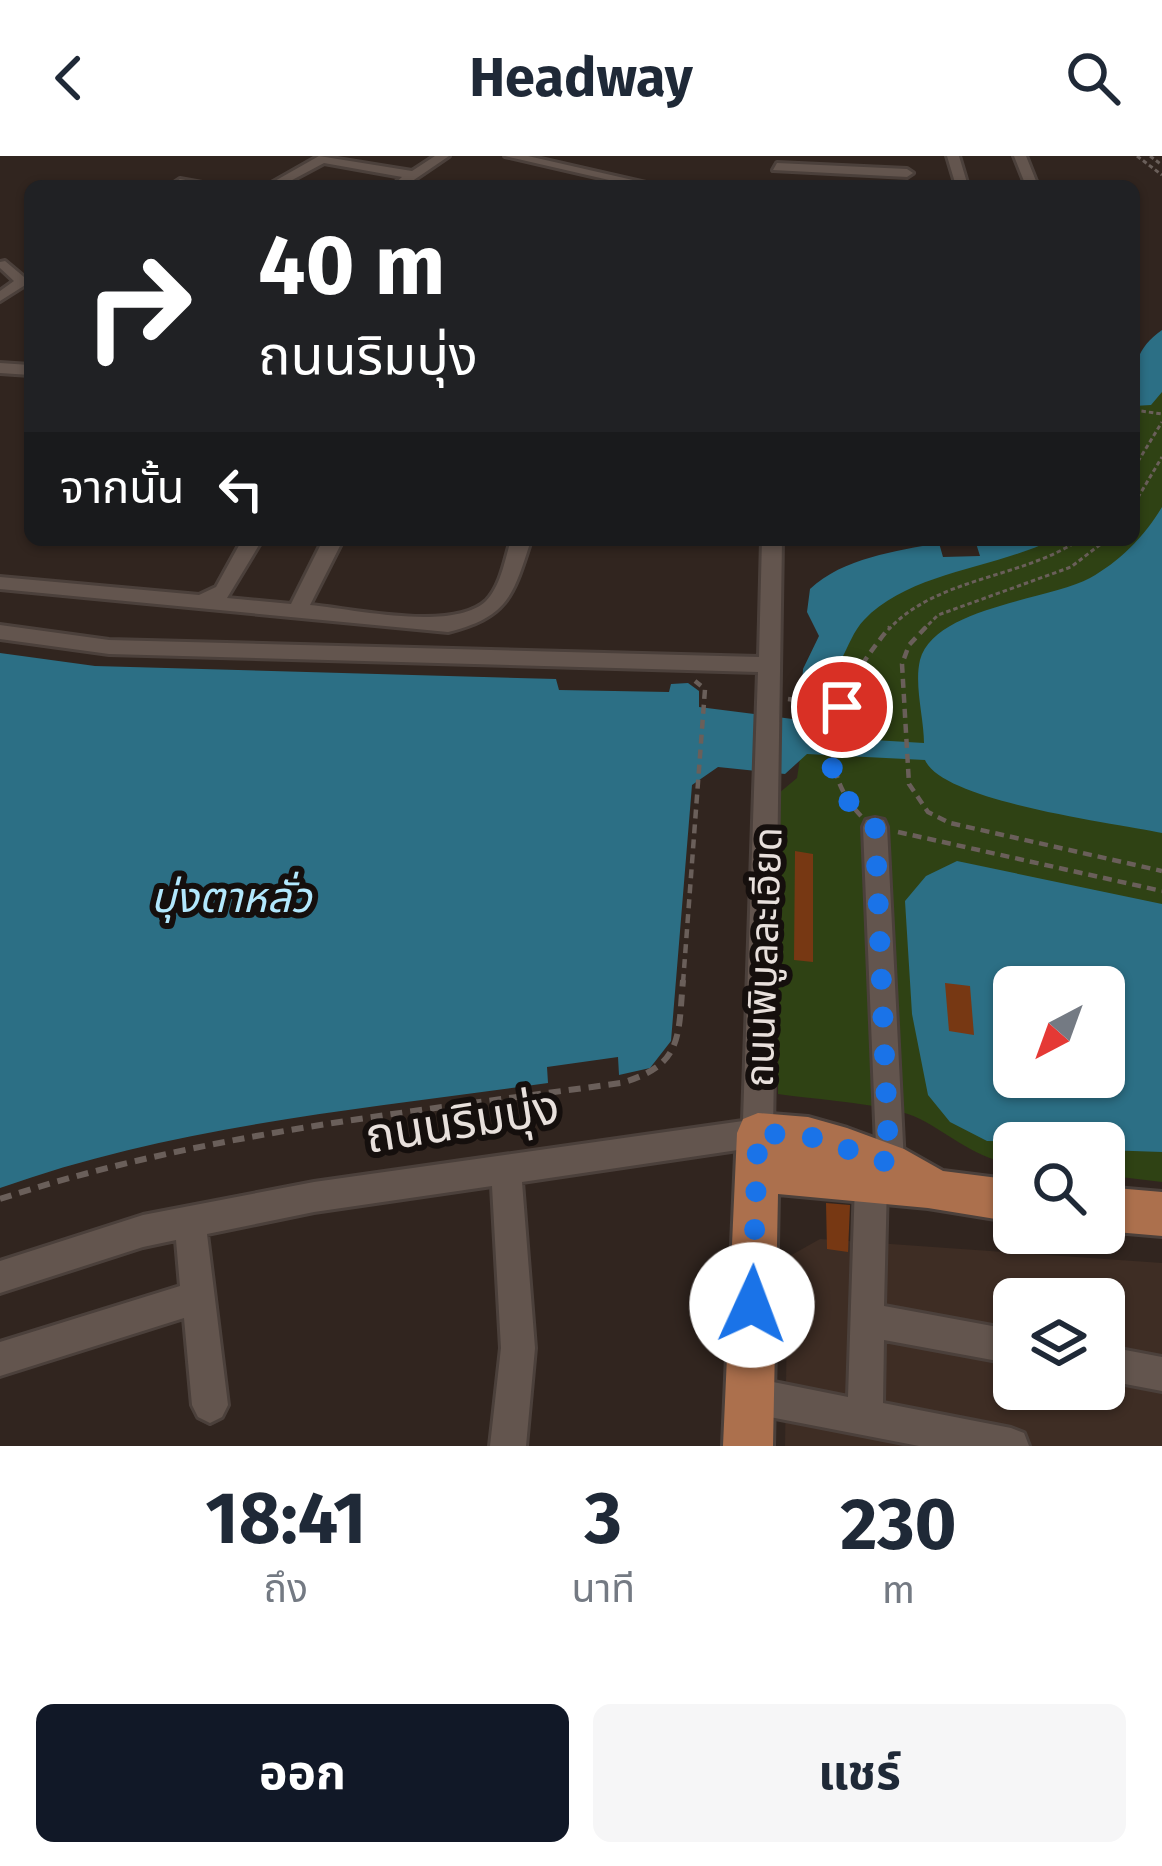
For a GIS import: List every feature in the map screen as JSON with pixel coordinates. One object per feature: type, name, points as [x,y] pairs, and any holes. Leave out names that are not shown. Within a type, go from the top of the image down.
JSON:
[{"type":"main road","name":"ถนนริมบุ่ง","points":[[756,1152],[993,1198]]},
{"type":"main road","name":"ถนนพิบูลละเอียด","points":[[748,1446],[756,1152]]},
{"type":"main road","points":[[1125,1211],[1162,1214]]},
{"type":"street","points":[[407,180],[442,156]]},
{"type":"street","points":[[512,156],[624,180]]},
{"type":"street","points":[[777,161],[909,180],[904,156]]},
{"type":"street","points":[[283,180],[322,159],[413,176]]},
{"type":"street","points":[[361,177],[375,169]]},
{"type":"street","points":[[0,297],[23,282],[5,265]]},
{"type":"street","points":[[204,601],[224,591],[249,546]]},
{"type":"street","points":[[297,611],[330,546]]},
{"type":"street","points":[[0,583],[448,626],[484,618],[501,600],[519,546]]},
{"type":"street","name":"ถนนพิบูลละเอียด","points":[[756,1152],[772,546]]},
{"type":"street","points":[[0,632],[109,647],[770,665]]},
{"type":"street","points":[[865,1414],[880,1173],[875,827]]},
{"type":"street","name":"ถนนริมบุ่ง","points":[[0,1277],[142,1231],[314,1197],[506,1168],[756,1152]]},
{"type":"street","points":[[506,1168],[518,1348],[508,1446]]},
{"type":"street","points":[[190,1222],[210,1405]]},
{"type":"street","points":[[0,1359],[198,1297]]},
{"type":"street","points":[[868,1320],[993,1343]]},
{"type":"street","points":[[1125,1367],[1162,1374]]},
{"type":"street","points":[[749,1395],[1011,1446]]},
{"type":"path","points":[[1136,156],[1162,175]]},
{"type":"path","points":[[1142,160],[1152,158],[1162,165]]},
{"type":"path","points":[[1140,457],[1162,422]]},
{"type":"path","points":[[1140,495],[1162,457]]},
{"type":"path","points":[[1070,546],[1053,558],[922,603],[889,627],[842,707],[830,758],[841,795],[875,827],[1162,891]]},
{"type":"path","points":[[1098,546],[1071,567],[938,615],[909,646],[902,664],[909,784],[928,812],[950,823],[1162,871]]},
{"type":"path","points":[[985,580],[998,593]]},
{"type":"path","points":[[794,700],[842,707]]},
{"type":"path","points":[[0,1198],[67,1174],[223,1140],[621,1083],[655,1073],[678,1043],[704,705]]},
{"type":"path","points":[[1003,836],[1003,855]]},
{"type":"shaded area","points":[[820,1239],[1162,1263],[1162,1446],[785,1446],[788,1257]]},
{"type":"green space","points":[[1162,371],[1162,1182],[1125,1178],[1125,1122],[993,1122],[993,1159],[907,1114],[778,1094],[779,793],[797,778],[808,707],[853,622],[884,596],[1021,546],[1140,546],[1140,395]]},
{"type":"water","points":[[1162,330],[1162,392],[1151,405],[1140,406],[1140,354]]},
{"type":"water","name":"บุ่งตาหลั่ว","points":[[1162,507],[1162,833],[996,799],[938,775],[925,760],[807,754],[785,774],[718,767],[692,785],[671,1041],[650,1068],[619,1075],[618,1057],[547,1067],[548,1083],[202,1134],[67,1166],[0,1188],[0,653],[95,666],[556,679],[559,690],[669,692],[671,684],[688,683],[699,691],[699,707],[800,720],[803,669],[819,636],[807,612],[810,589],[823,578],[871,557],[924,546],[940,546],[943,557],[980,556],[977,546],[1038,546],[928,581],[883,604],[854,634],[816,705],[806,736],[924,743],[918,670],[930,642],[969,617],[1090,578],[1131,546],[1140,546],[1140,536]]},
{"type":"water","points":[[957,861],[1162,904],[1162,1152],[1125,1151],[1125,1122],[993,1122],[993,1141],[950,1122],[928,1095],[912,1014],[905,901],[926,876]]},
{"type":"building","points":[[795,851],[813,854],[813,962],[794,960]]},
{"type":"building","points":[[945,983],[970,986],[974,1035],[949,1031]]},
{"type":"building","points":[[826,1203],[850,1205],[848,1252],[827,1249]]},
{"type":"route","points":[[752,1305],[758,1133],[808,1136],[889,1163],[875,827],[841,795],[832,776],[833,724],[842,707]]}]
